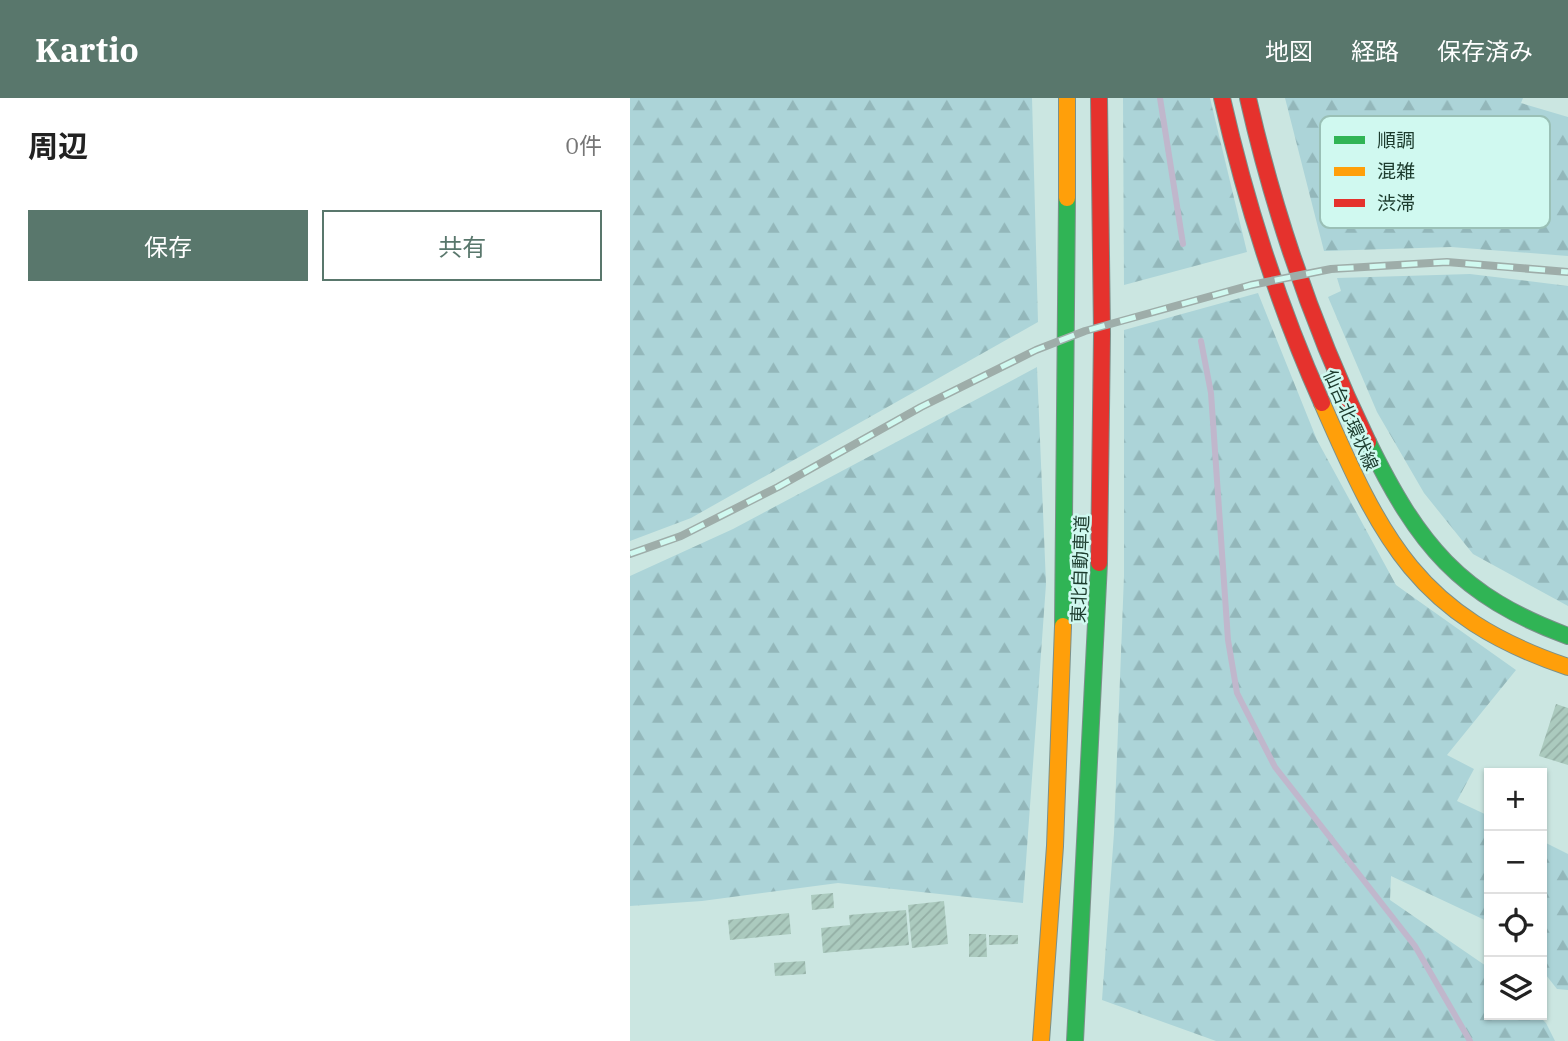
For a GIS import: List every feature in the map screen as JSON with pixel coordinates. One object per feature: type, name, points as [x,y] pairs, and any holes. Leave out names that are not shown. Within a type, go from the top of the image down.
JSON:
[{"type":"main road","name":"東北自動車道","points":[[1041,1041],[1055,845],[1066,535],[1067,98]]},
{"type":"main road","name":"東北自動車道","points":[[1075,1041],[1088,853],[1102,479],[1099,98]]},
{"type":"main road","name":"仙台北環状線","points":[[1222,98],[1255,229],[1284,316],[1366,500],[1399,556],[1471,623],[1504,642],[1568,667]]},
{"type":"main road","name":"仙台北環状線","points":[[1248,98],[1264,166],[1306,304],[1351,406],[1404,511],[1450,568],[1478,592],[1506,609],[1568,636]]},
{"type":"green space","points":[[630,98],[1032,98],[1038,322],[691,518],[630,541]]},
{"type":"green space","points":[[1123,98],[1210,98],[1247,252],[1124,285]]},
{"type":"green space","points":[[1285,98],[1523,98],[1521,103],[1568,117],[1568,256],[1451,247],[1324,251]]},
{"type":"green space","points":[[1470,274],[1568,286],[1568,606],[1473,554],[1424,493],[1377,412],[1328,297],[1341,291],[1337,278]]},
{"type":"green space","points":[[1258,293],[1317,440],[1396,585],[1516,670],[1447,755],[1474,769],[1457,801],[1484,814],[1484,920],[1391,876],[1390,900],[1484,965],[1484,1020],[1543,1020],[1555,1041],[1216,1041],[1102,1000],[1114,833],[1124,576],[1124,330]]},
{"type":"green space","points":[[1037,367],[1046,584],[1023,903],[838,883],[702,901],[630,906],[630,576],[733,529]]},
{"type":"green space","points":[[1547,844],[1568,854],[1568,990],[1557,989],[1547,976]]},
{"type":"building","points":[[1556,704],[1568,708],[1568,765],[1539,756]]},
{"type":"building","points":[[833,893],[834,908],[812,910],[811,895]]},
{"type":"building","points":[[944,901],[948,944],[912,948],[908,905]]},
{"type":"building","points":[[906,910],[909,945],[823,953],[821,928],[850,925],[849,915]]},
{"type":"building","points":[[789,913],[791,934],[730,940],[728,920]]},
{"type":"building","points":[[969,934],[986,934],[987,957],[969,957]]},
{"type":"building","points":[[989,935],[1018,935],[1018,944],[989,945]]},
{"type":"building","points":[[805,961],[806,974],[775,976],[774,963]]},
{"type":"waterway","points":[[1160,98],[1183,244]]},
{"type":"waterway","points":[[1201,341],[1211,393],[1228,640],[1237,693],[1275,767],[1415,946],[1470,1041]]},
{"type":"railway","points":[[630,554],[681,536],[778,487],[921,407],[1036,350],[1085,331],[1251,285],[1331,269],[1447,262],[1568,272]]},
{"type":"traffic: fast","points":[[1063,626],[1067,198]]},
{"type":"traffic: fast","points":[[1368,442],[1405,510],[1446,562],[1470,584],[1498,603],[1568,636]]},
{"type":"traffic: fast","points":[[1075,1041],[1099,563]]},
{"type":"traffic: slow","points":[[1067,98],[1067,198]]},
{"type":"traffic: slow","points":[[1322,403],[1365,495],[1386,533],[1411,567],[1440,597],[1474,624],[1517,647],[1568,667]]},
{"type":"traffic: slow","points":[[1041,1041],[1055,846],[1063,626]]},
{"type":"traffic: jam","points":[[1099,98],[1102,334],[1099,563]]},
{"type":"traffic: jam","points":[[1222,98],[1264,253],[1291,329],[1322,403]]},
{"type":"traffic: jam","points":[[1248,98],[1298,273],[1331,359],[1368,442]]}]
